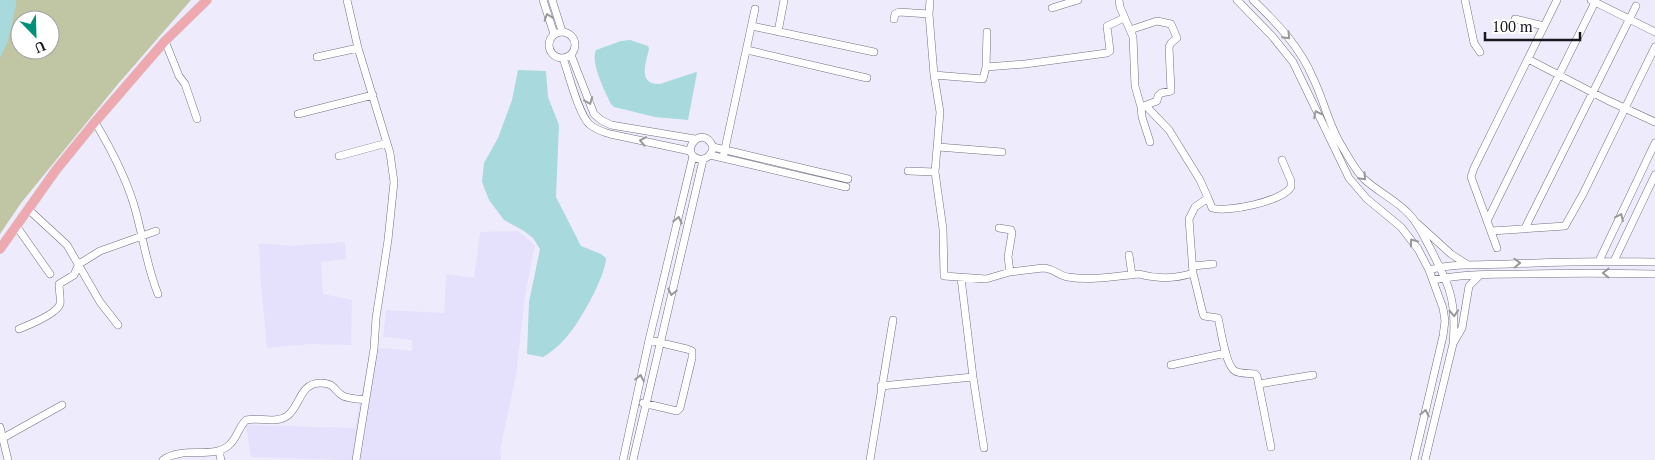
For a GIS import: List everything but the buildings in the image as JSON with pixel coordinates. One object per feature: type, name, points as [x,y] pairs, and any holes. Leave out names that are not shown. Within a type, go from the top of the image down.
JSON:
[{"type":"main road","points":[[0,249],[56,170],[95,122],[166,41],[207,0]]},
{"type":"street","points":[[346,0],[358,48],[387,144],[394,182],[388,240],[356,460]]},
{"type":"street","points":[[543,0],[554,34]]},
{"type":"street","points":[[552,0],[562,31]]},
{"type":"street","points":[[778,32],[784,0]]},
{"type":"street","points":[[930,0],[929,14],[934,75],[940,112],[936,172],[943,229],[943,274],[950,277],[986,279],[1010,272],[1046,268],[1068,278],[1132,274],[1164,278],[1182,276],[1212,264]]},
{"type":"street","points":[[1052,8],[1078,0]]},
{"type":"street","points":[[1119,0],[1133,40],[1135,86],[1143,106],[1169,130],[1200,180],[1212,208],[1220,209],[1254,204],[1277,198],[1288,192],[1291,187],[1291,181],[1282,160]]},
{"type":"street","points":[[1237,0],[1272,36],[1292,62],[1349,178],[1367,199],[1402,227],[1418,249],[1433,280],[1443,308],[1445,321],[1441,346],[1414,460]]},
{"type":"street","points":[[1253,0],[1294,44],[1314,78],[1339,143],[1358,173],[1405,210],[1451,254],[1468,265]]},
{"type":"street","points":[[1465,0],[1474,43],[1480,52]]},
{"type":"street","points":[[1497,248],[1471,177],[1557,0]]},
{"type":"street","points":[[1487,221],[1593,1],[1655,32]]},
{"type":"street","points":[[1524,228],[1636,6]]},
{"type":"street","points":[[723,158],[756,9]]},
{"type":"street","points":[[894,19],[895,14],[898,12],[929,14]]},
{"type":"street","points":[[986,67],[1025,64],[1109,52],[1110,44],[1107,26],[1124,18]]},
{"type":"street","points":[[1516,20],[1544,26]]},
{"type":"street","points":[[1130,30],[1157,22],[1171,24],[1177,38],[1171,43],[1170,47],[1171,91],[1161,93],[1158,96],[1159,100],[1157,102],[1143,106]]},
{"type":"street","points":[[752,26],[874,52]]},
{"type":"street","points":[[562,31],[568,32],[574,37],[576,43],[575,50],[571,55],[563,58],[555,56],[549,50],[549,41],[554,34],[562,31]]},
{"type":"street","points":[[934,75],[982,79],[985,76],[986,67],[987,32]]},
{"type":"street","points":[[166,41],[179,76],[185,84],[197,119]]},
{"type":"street","points":[[1491,231],[1524,228],[1562,228],[1568,222],[1655,47]]},
{"type":"street","points":[[317,57],[358,48]]},
{"type":"street","points":[[747,50],[867,78]]},
{"type":"street","points":[[571,55],[594,114],[601,120],[611,125],[695,140]]},
{"type":"street","points":[[563,58],[584,116],[598,130],[692,153],[698,159],[707,157],[723,158],[846,187]]},
{"type":"street","points":[[1528,59],[1655,122]]},
{"type":"street","points":[[298,114],[373,95]]},
{"type":"street","points":[[1143,106],[1142,117],[1150,142]]},
{"type":"street","points":[[95,122],[124,175],[142,235],[147,262],[158,294]]},
{"type":"street","points":[[623,460],[692,153],[691,144],[700,137],[706,138],[713,147],[848,179]]},
{"type":"street","points":[[1599,261],[1655,143]]},
{"type":"street","points":[[338,156],[387,144]]},
{"type":"street","points":[[633,460],[645,404],[707,157],[713,147]]},
{"type":"street","points":[[938,147],[1002,152]]},
{"type":"street","points":[[908,171],[936,172]]},
{"type":"street","points":[[1614,261],[1655,175]]},
{"type":"street","points":[[1208,198],[1195,207],[1190,217],[1193,270],[1203,314],[1204,316],[1218,318],[1226,353],[1234,371],[1256,374],[1271,446]]},
{"type":"street","points":[[28,209],[67,245],[100,302],[118,325]]},
{"type":"street","points":[[1416,222],[1445,277],[1454,303],[1455,324],[1453,344],[1425,460]]},
{"type":"street","points":[[17,227],[50,274]]},
{"type":"street","points":[[999,228],[1011,230],[1012,232],[1008,257],[1010,272]]},
{"type":"street","points":[[19,328],[33,324],[57,310],[60,303],[59,284],[74,275],[79,264],[100,251],[156,231]]},
{"type":"street","points":[[1130,255],[1132,274]]},
{"type":"street","points":[[1429,270],[1440,267],[1468,265],[1599,261],[1655,262]]},
{"type":"street","points":[[1433,280],[1445,277],[1480,275],[1593,272],[1655,274]]},
{"type":"street","points":[[1453,344],[1462,328],[1469,286],[1480,275]]},
{"type":"street","points":[[961,278],[973,378],[984,448]]},
{"type":"street","points":[[870,460],[893,320]]},
{"type":"street","points":[[635,401],[674,411],[680,408],[692,351],[649,340]]},
{"type":"street","points":[[1171,366],[1226,353]]},
{"type":"street","points":[[1259,384],[1313,374]]},
{"type":"street","points":[[881,386],[973,378]]},
{"type":"street","points":[[162,460],[173,454],[219,451],[226,448],[234,440],[246,420],[276,420],[289,415],[305,388],[311,385],[319,383],[332,385],[344,396],[366,400]]},
{"type":"street","points":[[3,438],[62,405]]},
{"type":"street","points":[[0,426],[8,460]]},
{"type":"street","points":[[219,451],[221,460]]},
{"type":"shaded area","points":[[0,0],[191,0],[118,84],[21,203],[0,234]]},
{"type":"shaded area","points":[[0,0],[16,0],[15,10],[10,10],[8,41],[0,58]]},
{"type":"shaded area","points":[[630,40],[648,46],[645,72],[648,81],[660,84],[697,73],[688,120],[655,117],[614,107],[611,104],[602,85],[595,62],[596,50],[621,41]]},
{"type":"shaded area","points":[[518,70],[546,71],[548,97],[559,125],[556,197],[581,246],[606,258],[602,275],[580,319],[563,341],[543,357],[527,354],[529,302],[540,249],[533,238],[504,220],[489,200],[482,182],[484,163],[498,138],[512,100]]},
{"type":"shaded area","points":[[518,231],[535,245],[525,296],[516,375],[500,451],[501,460],[342,460],[251,457],[246,425],[355,428],[371,347],[412,351],[412,340],[383,337],[386,310],[444,313],[446,274],[474,278],[480,232]]},
{"type":"shaded area","points":[[345,242],[346,259],[321,262],[323,294],[352,300],[351,345],[311,344],[267,348],[259,243],[290,246]]}]
